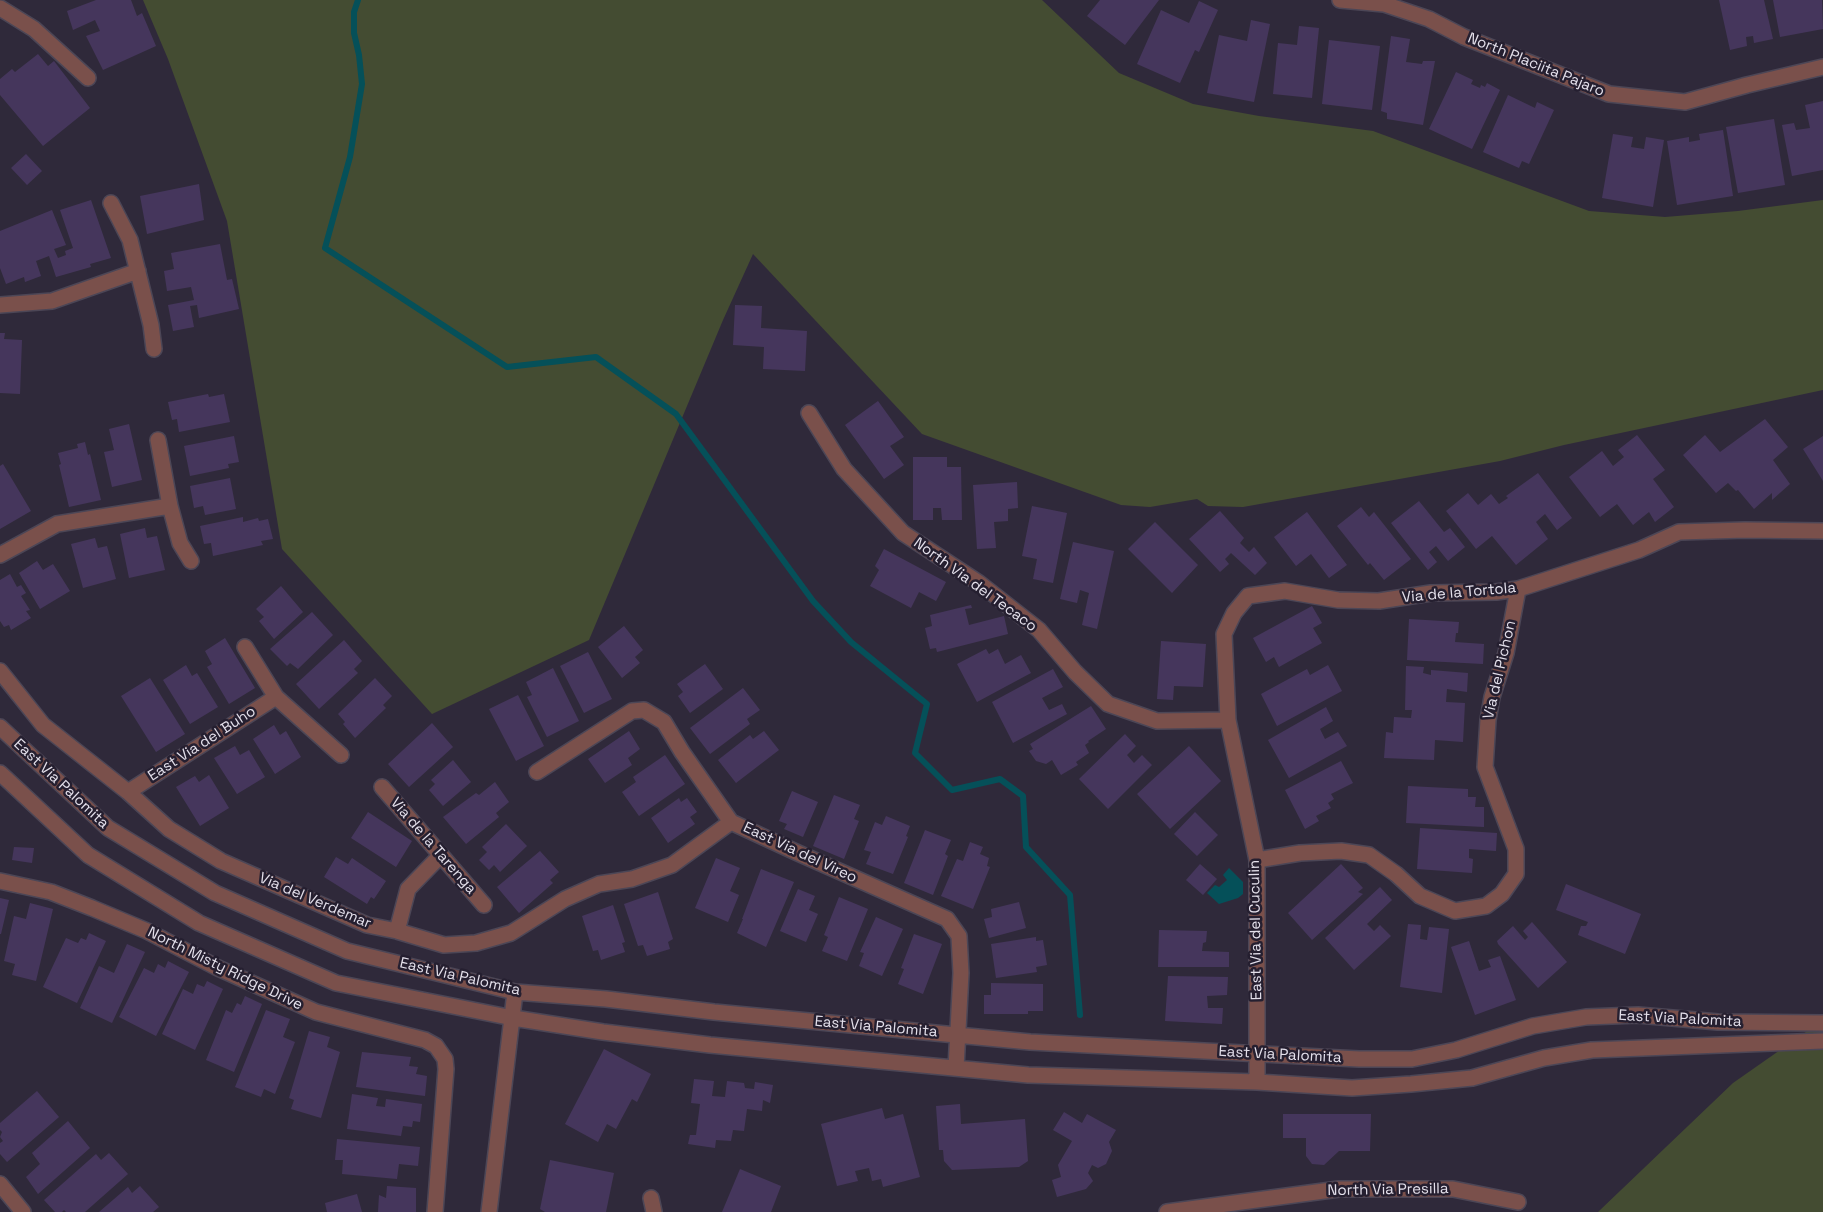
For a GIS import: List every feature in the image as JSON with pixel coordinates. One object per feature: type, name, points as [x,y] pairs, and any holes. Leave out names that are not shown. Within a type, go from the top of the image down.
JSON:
[{"type":"street","name":"North Placiita Pajaro","points":[[1340,0],[1384,4],[1429,19],[1464,37],[1609,94],[1685,102],[1823,67]]},
{"type":"street","points":[[0,8],[34,29],[88,78]]},
{"type":"street","points":[[111,203],[130,240],[151,325],[154,349]]},
{"type":"street","points":[[0,305],[52,301],[138,271]]},
{"type":"street","name":"North Via del Tecaco","points":[[809,413],[844,470],[903,533],[978,584],[1038,630],[1075,672],[1108,704],[1158,721],[1228,720]]},
{"type":"street","points":[[158,440],[170,506],[180,543],[191,561]]},
{"type":"street","points":[[0,555],[57,524],[170,506]]},
{"type":"street","name":"Via de la Tortola","points":[[1228,720],[1224,634],[1234,613],[1248,596],[1285,591],[1338,600],[1379,601],[1431,594],[1496,592],[1518,589],[1639,550],[1679,532],[1745,530],[1823,531]]},
{"type":"street","name":"Via del Pichon","points":[[1257,860],[1300,853],[1341,851],[1369,855],[1396,874],[1420,896],[1455,911],[1486,906],[1502,894],[1516,874],[1516,850],[1485,767],[1488,720],[1492,697],[1506,653],[1518,589]]},
{"type":"street","points":[[245,648],[276,697],[341,756]]},
{"type":"street","name":"Via del Verdemar","points":[[0,671],[42,726],[128,792],[169,829],[221,861],[367,925],[397,931],[444,946],[476,943],[511,933],[565,899],[599,884],[632,879],[672,865],[732,822]]},
{"type":"street","name":"East Via del Buho","points":[[128,792],[276,697]]},
{"type":"street","name":"East Via del Vireo","points":[[537,772],[632,711],[644,710],[664,722],[682,752],[732,822],[947,919],[958,936],[961,972],[956,1068]]},
{"type":"street","name":"East Via del Cuculin","points":[[1228,720],[1257,860],[1257,1082]]},
{"type":"street","name":"East Via Palomita","points":[[0,727],[108,828],[215,893],[347,951],[515,992],[606,999],[714,1012],[1030,1042],[1359,1059],[1412,1059],[1456,1050],[1533,1026],[1586,1017],[1638,1015],[1718,1022],[1823,1023]]},
{"type":"street","name":"East Via Palomita","points":[[0,772],[88,855],[199,923],[336,983],[513,1018],[603,1032],[710,1046],[1028,1075],[1257,1082],[1352,1088],[1472,1078],[1544,1058],[1592,1050],[1823,1041]]},
{"type":"street","name":"Via de la Tarenga","points":[[382,787],[484,905]]},
{"type":"street","points":[[397,931],[408,889],[440,856]]},
{"type":"street","name":"North Misty Ridge Drive","points":[[0,881],[51,892],[92,908],[147,931],[218,968],[316,1012],[425,1040],[436,1046],[445,1059],[446,1082],[435,1212]]},
{"type":"street","points":[[489,1212],[515,992]]},
{"type":"street","points":[[0,1184],[23,1212]]},
{"type":"street","name":"North Via Presilla","points":[[1167,1212],[1339,1189],[1454,1189],[1518,1202]]},
{"type":"shaded area","points":[[143,0],[1042,0],[1119,73],[1193,104],[1259,116],[1373,131],[1589,211],[1665,217],[1738,211],[1823,200],[1823,390],[1564,445],[1500,461],[1243,507],[1208,506],[1197,499],[1150,507],[1121,505],[922,434],[753,254],[723,320],[589,640],[432,714],[282,549],[227,221],[168,59]]},
{"type":"shaded area","points":[[1229,868],[1243,882],[1243,894],[1238,898],[1219,904],[1207,893],[1215,885],[1219,887],[1227,880],[1223,875]]},
{"type":"shaded area","points":[[1823,1020],[1823,1212],[1598,1212],[1733,1083]]},
{"type":"building","points":[[96,0],[131,0],[137,16],[142,13],[156,46],[103,70],[86,36],[100,31],[95,20],[73,30],[67,11]]},
{"type":"building","points":[[1100,0],[1159,0],[1125,45],[1087,16]]},
{"type":"building","points":[[1719,0],[1764,0],[1773,39],[1754,43],[1753,36],[1746,37],[1747,46],[1730,50]]},
{"type":"building","points":[[1773,0],[1822,0],[1823,29],[1780,37]]},
{"type":"building","points":[[1199,1],[1218,10],[1199,52],[1195,50],[1180,83],[1137,64],[1161,10],[1189,23]]},
{"type":"building","points":[[1251,20],[1270,24],[1254,102],[1207,93],[1219,35],[1247,41]]},
{"type":"building","points":[[1299,26],[1319,28],[1312,98],[1273,94],[1278,43],[1297,45]]},
{"type":"building","points":[[1391,36],[1410,39],[1406,62],[1422,64],[1423,61],[1435,61],[1423,125],[1387,119],[1387,113],[1381,111]]},
{"type":"building","points":[[1329,40],[1380,46],[1372,110],[1322,104]]},
{"type":"building","points":[[38,54],[48,66],[54,61],[90,108],[43,146],[0,95],[0,79],[12,69],[15,72]]},
{"type":"building","points":[[1456,72],[1473,80],[1471,84],[1480,88],[1481,85],[1485,87],[1487,83],[1500,90],[1472,149],[1429,129]]},
{"type":"building","points":[[1508,95],[1535,108],[1537,102],[1554,110],[1529,164],[1522,161],[1519,168],[1483,152]]},
{"type":"building","points":[[1823,101],[1823,170],[1792,176],[1782,125],[1794,123],[1796,130],[1810,128],[1805,105]]},
{"type":"building","points":[[1774,119],[1785,185],[1738,193],[1726,127]]},
{"type":"building","points":[[1723,130],[1733,196],[1677,205],[1667,141],[1689,137],[1689,142],[1700,140],[1699,134]]},
{"type":"building","points":[[1613,134],[1633,137],[1631,147],[1644,149],[1646,137],[1664,140],[1653,207],[1602,198]]},
{"type":"building","points":[[26,154],[42,171],[27,185],[11,168]]},
{"type":"building","points":[[199,184],[204,220],[147,234],[140,196]]},
{"type":"building","points":[[91,200],[111,258],[90,264],[91,267],[56,277],[49,256],[36,261],[41,276],[25,282],[24,277],[6,284],[0,268],[0,231],[52,210],[66,245],[54,249],[58,258],[66,255],[65,251],[73,248],[60,210]]},
{"type":"building","points":[[220,244],[227,280],[232,279],[239,309],[199,318],[197,305],[190,306],[194,327],[173,331],[168,305],[194,300],[191,287],[167,291],[164,271],[174,269],[171,253]]},
{"type":"building","points":[[735,305],[762,306],[761,328],[807,331],[805,371],[763,369],[764,347],[733,345]]},
{"type":"building","points":[[0,333],[5,333],[4,339],[22,340],[20,394],[0,393]]},
{"type":"building","points":[[208,394],[209,397],[224,394],[230,422],[179,432],[177,419],[172,420],[168,402]]},
{"type":"building","points":[[878,401],[904,437],[890,446],[904,465],[884,479],[845,425]]},
{"type":"building","points":[[1765,419],[1788,447],[1773,460],[1790,484],[1772,500],[1772,493],[1754,509],[1738,490],[1736,491],[1728,483],[1716,493],[1683,455],[1705,435],[1720,452]]},
{"type":"building","points":[[129,424],[142,480],[112,487],[104,452],[114,450],[109,429]]},
{"type":"building","points":[[1637,435],[1665,470],[1653,479],[1674,507],[1655,522],[1649,512],[1633,525],[1617,504],[1600,517],[1569,477],[1602,451],[1613,466],[1624,457],[1618,450]]},
{"type":"building","points":[[234,436],[239,462],[228,464],[229,468],[190,476],[184,446]]},
{"type":"building","points":[[1823,436],[1823,481],[1803,449]]},
{"type":"building","points":[[85,442],[88,455],[90,454],[101,500],[69,507],[58,453],[78,448],[77,444]]},
{"type":"building","points":[[913,457],[947,457],[947,467],[961,467],[962,520],[942,520],[941,508],[933,508],[933,520],[913,520]]},
{"type":"building","points":[[3,464],[31,511],[0,529],[0,466]]},
{"type":"building","points":[[1538,473],[1572,518],[1557,530],[1545,514],[1536,522],[1548,539],[1516,565],[1492,536],[1476,549],[1446,511],[1468,493],[1478,505],[1491,494],[1499,504],[1508,498],[1506,496]]},
{"type":"building","points":[[230,478],[236,509],[205,515],[203,506],[194,508],[190,486]]},
{"type":"building","points":[[1017,482],[1018,508],[1008,509],[1008,521],[994,522],[996,548],[977,549],[973,485]]},
{"type":"building","points":[[1419,501],[1444,532],[1450,528],[1465,547],[1448,561],[1436,546],[1429,552],[1437,562],[1428,570],[1391,523]]},
{"type":"building","points":[[1032,506],[1067,513],[1053,583],[1033,579],[1037,559],[1022,556]]},
{"type":"building","points":[[1361,507],[1369,517],[1374,512],[1411,559],[1384,580],[1370,563],[1368,565],[1337,526]]},
{"type":"building","points":[[1220,511],[1244,538],[1240,543],[1249,552],[1254,547],[1267,563],[1255,575],[1231,553],[1225,559],[1229,564],[1220,572],[1189,539]]},
{"type":"building","points":[[1307,512],[1347,565],[1329,578],[1311,554],[1296,566],[1274,537]]},
{"type":"building","points":[[243,517],[243,522],[258,518],[259,521],[268,519],[273,539],[261,541],[263,545],[213,556],[211,543],[204,544],[200,526]]},
{"type":"building","points":[[1155,522],[1198,565],[1172,593],[1128,549]]},
{"type":"building","points":[[145,528],[147,538],[157,536],[165,570],[129,578],[120,534]]},
{"type":"building","points":[[95,538],[98,548],[107,546],[116,579],[83,588],[71,544]]},
{"type":"building","points":[[1073,542],[1114,551],[1097,629],[1082,625],[1089,593],[1080,590],[1077,603],[1060,599]]},
{"type":"building","points":[[884,549],[946,582],[936,601],[919,592],[911,608],[870,586],[879,570],[875,566]]},
{"type":"building","points":[[37,561],[43,570],[53,564],[70,591],[40,609],[19,573]]},
{"type":"building","points":[[10,574],[17,587],[21,585],[26,593],[21,596],[30,610],[26,611],[31,618],[11,630],[9,625],[4,627],[0,621],[0,580]]},
{"type":"building","points":[[281,586],[303,612],[274,639],[259,621],[264,617],[256,609]]},
{"type":"building","points":[[971,605],[972,608],[965,609],[969,625],[1004,616],[1008,634],[937,652],[936,648],[930,649],[925,628],[932,626],[930,615]]},
{"type":"building","points":[[1312,606],[1322,623],[1313,628],[1322,643],[1279,667],[1274,657],[1266,662],[1253,638]]},
{"type":"building","points":[[312,612],[333,635],[298,669],[290,663],[287,666],[270,649]]},
{"type":"building","points":[[1409,619],[1459,622],[1455,642],[1484,644],[1483,664],[1407,660]]},
{"type":"building","points":[[624,626],[643,650],[635,657],[640,663],[622,678],[598,647]]},
{"type":"building","points":[[225,638],[255,688],[229,704],[207,667],[212,664],[205,651]]},
{"type":"building","points":[[344,640],[362,661],[354,669],[358,673],[319,709],[296,684]]},
{"type":"building","points":[[1161,641],[1206,644],[1203,687],[1174,686],[1173,700],[1157,699]]},
{"type":"building","points":[[986,649],[989,654],[998,649],[1005,664],[1021,655],[1031,673],[977,702],[957,664]]},
{"type":"building","points":[[588,652],[612,699],[584,713],[560,666]]},
{"type":"building","points":[[705,664],[723,689],[690,713],[678,696],[683,692],[677,684]]},
{"type":"building","points":[[186,665],[192,676],[197,673],[218,707],[190,724],[163,680]]},
{"type":"building","points":[[1328,665],[1342,691],[1277,726],[1261,694],[1307,669],[1310,675]]},
{"type":"building","points":[[1406,666],[1424,667],[1423,673],[1431,675],[1431,670],[1468,673],[1467,692],[1447,689],[1446,702],[1465,703],[1463,742],[1435,740],[1434,760],[1384,758],[1386,732],[1393,733],[1394,717],[1411,718],[1412,710],[1405,710]]},
{"type":"building","points":[[553,668],[579,721],[547,737],[527,697],[532,695],[526,682]]},
{"type":"building","points":[[1053,669],[1063,687],[1042,698],[1049,710],[1062,704],[1067,714],[1013,743],[992,702]]},
{"type":"building","points":[[150,678],[185,734],[156,752],[121,696]]},
{"type":"building","points":[[375,678],[392,696],[383,705],[386,708],[355,738],[343,724],[345,722],[338,714]]},
{"type":"building","points":[[743,688],[760,710],[747,719],[750,724],[710,754],[690,728]]},
{"type":"building","points":[[518,695],[544,746],[516,761],[489,709]]},
{"type":"building","points":[[1091,706],[1106,729],[1088,741],[1085,745],[1089,753],[1076,762],[1078,765],[1061,775],[1052,760],[1046,764],[1036,761],[1029,751],[1033,749],[1030,744]]},
{"type":"building","points":[[1326,707],[1333,721],[1320,729],[1325,739],[1338,732],[1347,746],[1289,778],[1268,740]]},
{"type":"building","points":[[432,723],[453,747],[409,787],[388,764]]},
{"type":"building","points":[[274,725],[280,735],[286,731],[301,757],[275,774],[253,739]]},
{"type":"building","points":[[629,731],[640,749],[628,758],[632,765],[605,783],[588,759]]},
{"type":"building","points":[[764,731],[779,750],[736,783],[718,760],[750,735],[753,739]]},
{"type":"building","points":[[1125,734],[1136,746],[1127,755],[1134,763],[1142,755],[1152,765],[1108,809],[1079,779]]},
{"type":"building","points":[[235,746],[240,755],[249,750],[265,777],[237,794],[214,758]]},
{"type":"building","points":[[1189,746],[1221,781],[1170,829],[1137,794]]},
{"type":"building","points":[[665,755],[685,784],[639,816],[622,792],[636,782],[633,777]]},
{"type":"building","points":[[453,760],[471,782],[443,806],[429,790],[435,784],[431,780]]},
{"type":"building","points":[[1341,761],[1353,783],[1331,794],[1334,799],[1328,803],[1331,808],[1316,816],[1319,821],[1305,829],[1285,790]]},
{"type":"building","points":[[209,775],[229,808],[200,826],[176,787],[195,776],[199,782]]},
{"type":"building","points":[[495,782],[509,802],[496,813],[499,817],[466,844],[443,817],[476,793],[479,795]]},
{"type":"building","points":[[1408,786],[1468,789],[1468,797],[1476,797],[1475,807],[1484,807],[1484,827],[1406,823]]},
{"type":"building","points":[[792,791],[818,802],[803,837],[784,829],[787,824],[779,821]]},
{"type":"building","points":[[834,795],[860,805],[854,819],[859,821],[844,859],[813,846]]},
{"type":"building","points":[[679,798],[681,802],[687,798],[697,812],[690,817],[695,824],[668,843],[651,818]]},
{"type":"building","points":[[368,812],[412,841],[396,867],[351,838]]},
{"type":"building","points":[[1195,812],[1218,835],[1197,856],[1174,834]]},
{"type":"building","points":[[886,816],[910,826],[906,836],[908,837],[893,874],[866,864],[871,852],[864,850],[875,822],[882,825]]},
{"type":"building","points":[[506,824],[527,846],[500,872],[494,865],[489,870],[479,860],[487,852],[482,847]]},
{"type":"building","points":[[1420,828],[1497,833],[1496,851],[1469,849],[1469,858],[1473,859],[1472,873],[1417,869]]},
{"type":"building","points":[[925,830],[951,840],[945,854],[948,856],[933,895],[904,883]]},
{"type":"building","points":[[970,842],[983,847],[980,854],[989,858],[987,866],[990,867],[973,909],[941,896],[957,859],[963,861]]},
{"type":"building","points":[[14,847],[34,848],[32,863],[12,860]]},
{"type":"building","points":[[540,851],[559,872],[550,880],[553,883],[519,913],[497,887]]},
{"type":"building","points":[[336,857],[348,864],[352,858],[386,881],[374,899],[371,897],[367,904],[324,877]]},
{"type":"building","points":[[716,858],[740,868],[730,891],[739,895],[728,922],[695,908]]},
{"type":"building","points":[[1200,864],[1217,879],[1203,895],[1186,880]]},
{"type":"building","points":[[1341,864],[1363,888],[1358,892],[1363,894],[1312,940],[1288,913]]},
{"type":"building","points":[[761,869],[794,882],[766,947],[737,933]]},
{"type":"building","points":[[1566,884],[1641,914],[1625,954],[1578,935],[1581,926],[1586,926],[1588,922],[1556,910]]},
{"type":"building","points":[[1380,887],[1392,900],[1367,924],[1374,931],[1380,925],[1391,936],[1354,970],[1325,938]]},
{"type":"building","points":[[798,889],[815,896],[809,910],[818,914],[806,942],[780,931]]},
{"type":"building","points":[[658,892],[673,939],[668,942],[670,949],[647,956],[643,945],[638,946],[624,904]]},
{"type":"building","points":[[839,897],[868,909],[847,961],[822,951],[828,937],[824,935]]},
{"type":"building","points":[[0,898],[9,900],[1,934],[0,934]]},
{"type":"building","points":[[1019,902],[1026,928],[989,938],[984,919],[992,917],[991,909]]},
{"type":"building","points":[[30,903],[53,909],[36,981],[12,975],[15,964],[4,961],[14,916],[26,919]]},
{"type":"building","points":[[613,905],[625,942],[622,943],[625,952],[601,960],[598,950],[593,951],[582,916]]},
{"type":"building","points":[[876,917],[903,929],[882,976],[859,966],[864,953],[860,952]]},
{"type":"building","points":[[1532,922],[1567,962],[1538,988],[1497,941],[1513,926],[1525,940],[1528,937],[1523,931]]},
{"type":"building","points":[[1408,924],[1421,925],[1420,939],[1427,940],[1429,927],[1449,929],[1442,993],[1400,987]]},
{"type":"building","points":[[1159,930],[1207,931],[1206,942],[1203,943],[1202,951],[1229,952],[1229,967],[1158,967]]},
{"type":"building","points":[[89,933],[106,941],[77,1003],[43,987],[66,938],[78,943],[81,938],[86,940]]},
{"type":"building","points":[[914,934],[942,944],[923,994],[898,984],[904,969],[901,968]]},
{"type":"building","points":[[1036,937],[1036,941],[1043,940],[1047,965],[1036,967],[1037,972],[996,978],[991,944]]},
{"type":"building","points":[[1469,941],[1479,971],[1491,967],[1488,960],[1500,956],[1516,1000],[1475,1015],[1451,947]]},
{"type":"building","points":[[127,944],[145,952],[112,1023],[80,1008],[99,966],[114,973]]},
{"type":"building","points":[[168,961],[189,972],[156,1036],[119,1017],[144,968],[154,973],[158,964],[165,968]]},
{"type":"building","points":[[1168,976],[1228,977],[1227,995],[1207,996],[1208,1008],[1223,1008],[1222,1024],[1165,1021]]},
{"type":"building","points":[[207,981],[223,989],[195,1050],[162,1034],[183,989],[193,994],[197,984],[204,987]]},
{"type":"building","points":[[991,983],[1043,984],[1043,1011],[1028,1011],[1028,1014],[984,1014],[984,995],[991,995]]},
{"type":"building","points":[[245,996],[262,1004],[234,1072],[206,1060],[226,1010],[232,1013],[237,1003],[241,1005]]},
{"type":"building","points":[[266,1010],[290,1019],[283,1037],[295,1042],[275,1094],[264,1089],[261,1097],[235,1087]]},
{"type":"building","points":[[309,1031],[330,1037],[327,1047],[340,1052],[321,1118],[291,1109],[294,1100],[289,1098]]},
{"type":"building","points":[[604,1049],[651,1074],[637,1102],[632,1099],[616,1129],[607,1124],[598,1142],[565,1124]]},
{"type":"building","points":[[362,1052],[411,1057],[409,1066],[418,1067],[416,1074],[427,1076],[425,1096],[356,1087]]},
{"type":"building","points":[[694,1079],[714,1081],[712,1096],[725,1097],[727,1081],[744,1083],[745,1088],[754,1089],[755,1082],[773,1085],[770,1103],[763,1100],[762,1111],[747,1109],[744,1131],[733,1130],[731,1141],[716,1140],[715,1148],[688,1144],[690,1135],[696,1135],[700,1104],[691,1103]]},
{"type":"building","points":[[37,1091],[59,1117],[7,1162],[0,1154],[0,1143],[3,1141],[0,1137],[2,1132],[0,1130],[0,1123]]},
{"type":"building","points":[[352,1094],[378,1098],[376,1106],[385,1107],[386,1099],[422,1104],[420,1122],[413,1121],[412,1127],[403,1126],[401,1136],[347,1129]]},
{"type":"building","points":[[960,1104],[961,1124],[1025,1119],[1028,1161],[1019,1167],[952,1170],[944,1161],[943,1150],[939,1150],[936,1106]]},
{"type":"building","points":[[882,1108],[885,1119],[903,1114],[920,1177],[883,1187],[881,1179],[872,1181],[869,1168],[855,1171],[858,1181],[837,1186],[821,1124]]},
{"type":"building","points":[[1064,1112],[1082,1123],[1087,1114],[1116,1130],[1109,1142],[1112,1151],[1106,1164],[1098,1168],[1092,1165],[1088,1173],[1093,1181],[1086,1189],[1057,1197],[1052,1180],[1061,1177],[1058,1165],[1072,1141],[1053,1130]]},
{"type":"building","points":[[1283,1114],[1371,1114],[1370,1151],[1339,1151],[1324,1165],[1312,1164],[1306,1156],[1306,1138],[1283,1138]]},
{"type":"building","points":[[68,1121],[90,1148],[38,1194],[26,1177],[40,1164],[32,1153]]},
{"type":"building","points":[[337,1139],[420,1147],[418,1166],[399,1164],[397,1179],[342,1174],[343,1160],[335,1160]]},
{"type":"building","points":[[109,1153],[128,1174],[85,1212],[66,1212],[64,1210],[62,1212],[55,1212],[44,1200],[96,1154],[101,1160]]},
{"type":"building","points":[[550,1160],[614,1173],[606,1212],[545,1212],[540,1209]]},
{"type":"building","points":[[740,1169],[781,1186],[771,1212],[722,1212]]},
{"type":"building","points":[[140,1186],[159,1207],[153,1212],[99,1212],[128,1187],[132,1193]]},
{"type":"building","points":[[387,1186],[416,1188],[416,1212],[378,1212],[379,1195],[386,1198]]},
{"type":"building","points":[[357,1194],[362,1212],[327,1212],[325,1203]]},
{"type":"waterway","points":[[358,0],[354,12],[354,33],[359,55],[362,84],[350,157],[325,248],[507,367],[596,357],[676,414],[813,601],[851,642],[927,704],[915,753],[952,790],[1000,779],[1023,796],[1026,847],[1070,895],[1080,1015]]}]
